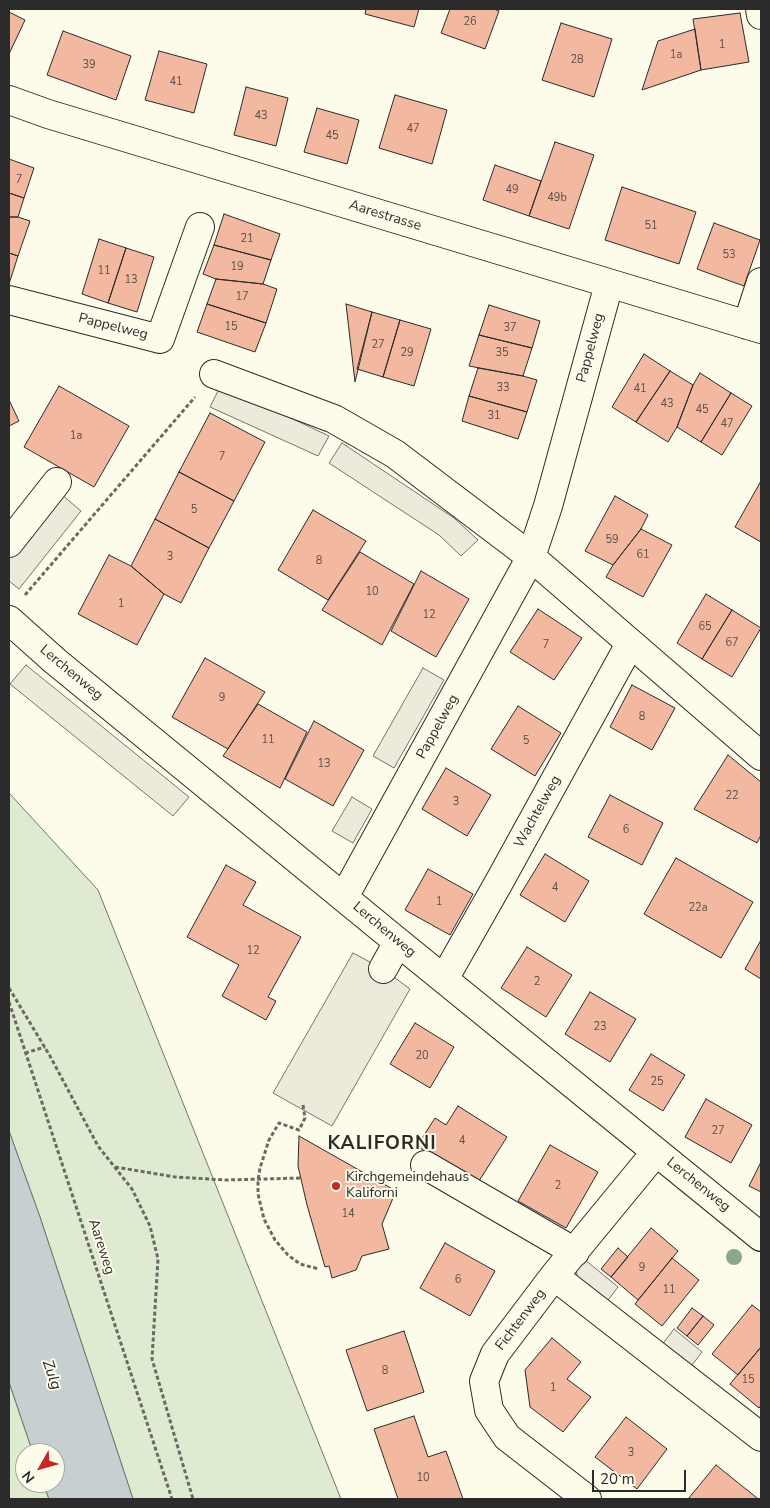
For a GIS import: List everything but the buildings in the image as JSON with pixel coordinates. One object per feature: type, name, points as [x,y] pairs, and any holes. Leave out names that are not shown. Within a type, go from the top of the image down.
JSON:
[{"type":"street","points":[[760,9],[761,15]]},
{"type":"street","name":"Aarestrasse","points":[[9,100],[57,117],[754,327]]},
{"type":"street","name":"Pappelweg","points":[[9,300],[160,339],[200,227]]},
{"type":"street","points":[[754,327],[761,282]]},
{"type":"street","name":"Pappelweg","points":[[344,897],[531,557],[548,506],[609,284]]},
{"type":"street","points":[[214,374],[334,419],[364,434],[395,454],[531,557],[761,756]]},
{"type":"street","points":[[9,543],[56,482]]},
{"type":"street","name":"Lerchenweg","points":[[15,610],[55,661],[761,1237]]},
{"type":"street","name":"Wachtelweg","points":[[444,979],[630,644]]},
{"type":"street","points":[[383,969],[398,942]]},
{"type":"street","name":"Fichtenweg","points":[[587,1499],[506,1437],[489,1410],[484,1381],[495,1354],[554,1276],[656,1152]]},
{"type":"street","points":[[426,1165],[575,1252]]},
{"type":"street","name":"Fichtenweg","points":[[554,1276],[761,1437]]},
{"type":"path","points":[[15,610],[214,374]]},
{"type":"path","points":[[9,988],[44,1047],[98,1146],[132,1189],[150,1226],[158,1258],[152,1359],[193,1499]]},
{"type":"path","name":"Aareweg","points":[[9,1002],[172,1499]]},
{"type":"path","points":[[25,1053],[44,1047]]},
{"type":"path","points":[[303,1105],[305,1118],[299,1130],[279,1122],[274,1129],[258,1180],[258,1194],[264,1219],[275,1240],[288,1255],[300,1264],[319,1269]]},
{"type":"path","points":[[115,1167],[174,1177],[226,1180],[301,1178]]},
{"type":"green space","points":[[9,793],[98,890],[341,1499],[133,1499],[40,1217],[9,1131]]},
{"type":"green space","points":[[9,1382],[30,1443],[15,1443],[15,1493],[47,1493],[49,1499],[9,1499]]},
{"type":"shaded area","points":[[221,385],[329,436],[318,456],[210,407]]},
{"type":"shaded area","points":[[342,443],[454,518],[478,540],[461,556],[439,535],[329,463]]},
{"type":"shaded area","points":[[61,494],[81,511],[19,589],[9,581],[9,559]]},
{"type":"shaded area","points":[[26,665],[189,797],[173,816],[10,684]]},
{"type":"shaded area","points":[[423,668],[444,680],[394,768],[373,756]]},
{"type":"shaded area","points":[[352,797],[372,809],[353,843],[332,831]]},
{"type":"shaded area","points":[[353,953],[383,969],[410,989],[332,1126],[273,1093]]},
{"type":"shaded area","points":[[584,1259],[618,1287],[605,1304],[578,1282],[576,1269]]},
{"type":"shaded area","points":[[674,1329],[702,1352],[689,1369],[661,1346]]},
{"type":"water","name":"Zulg","points":[[9,1131],[40,1217],[133,1499],[49,1499],[47,1493],[65,1493],[65,1443],[30,1443],[9,1382]]},
{"type":"place","name":"Kirchgemeindehaus Kaliforni","points":[[336,1186]]},
{"type":"district","name":"KALIFORNI","points":[[382,1144]]}]
